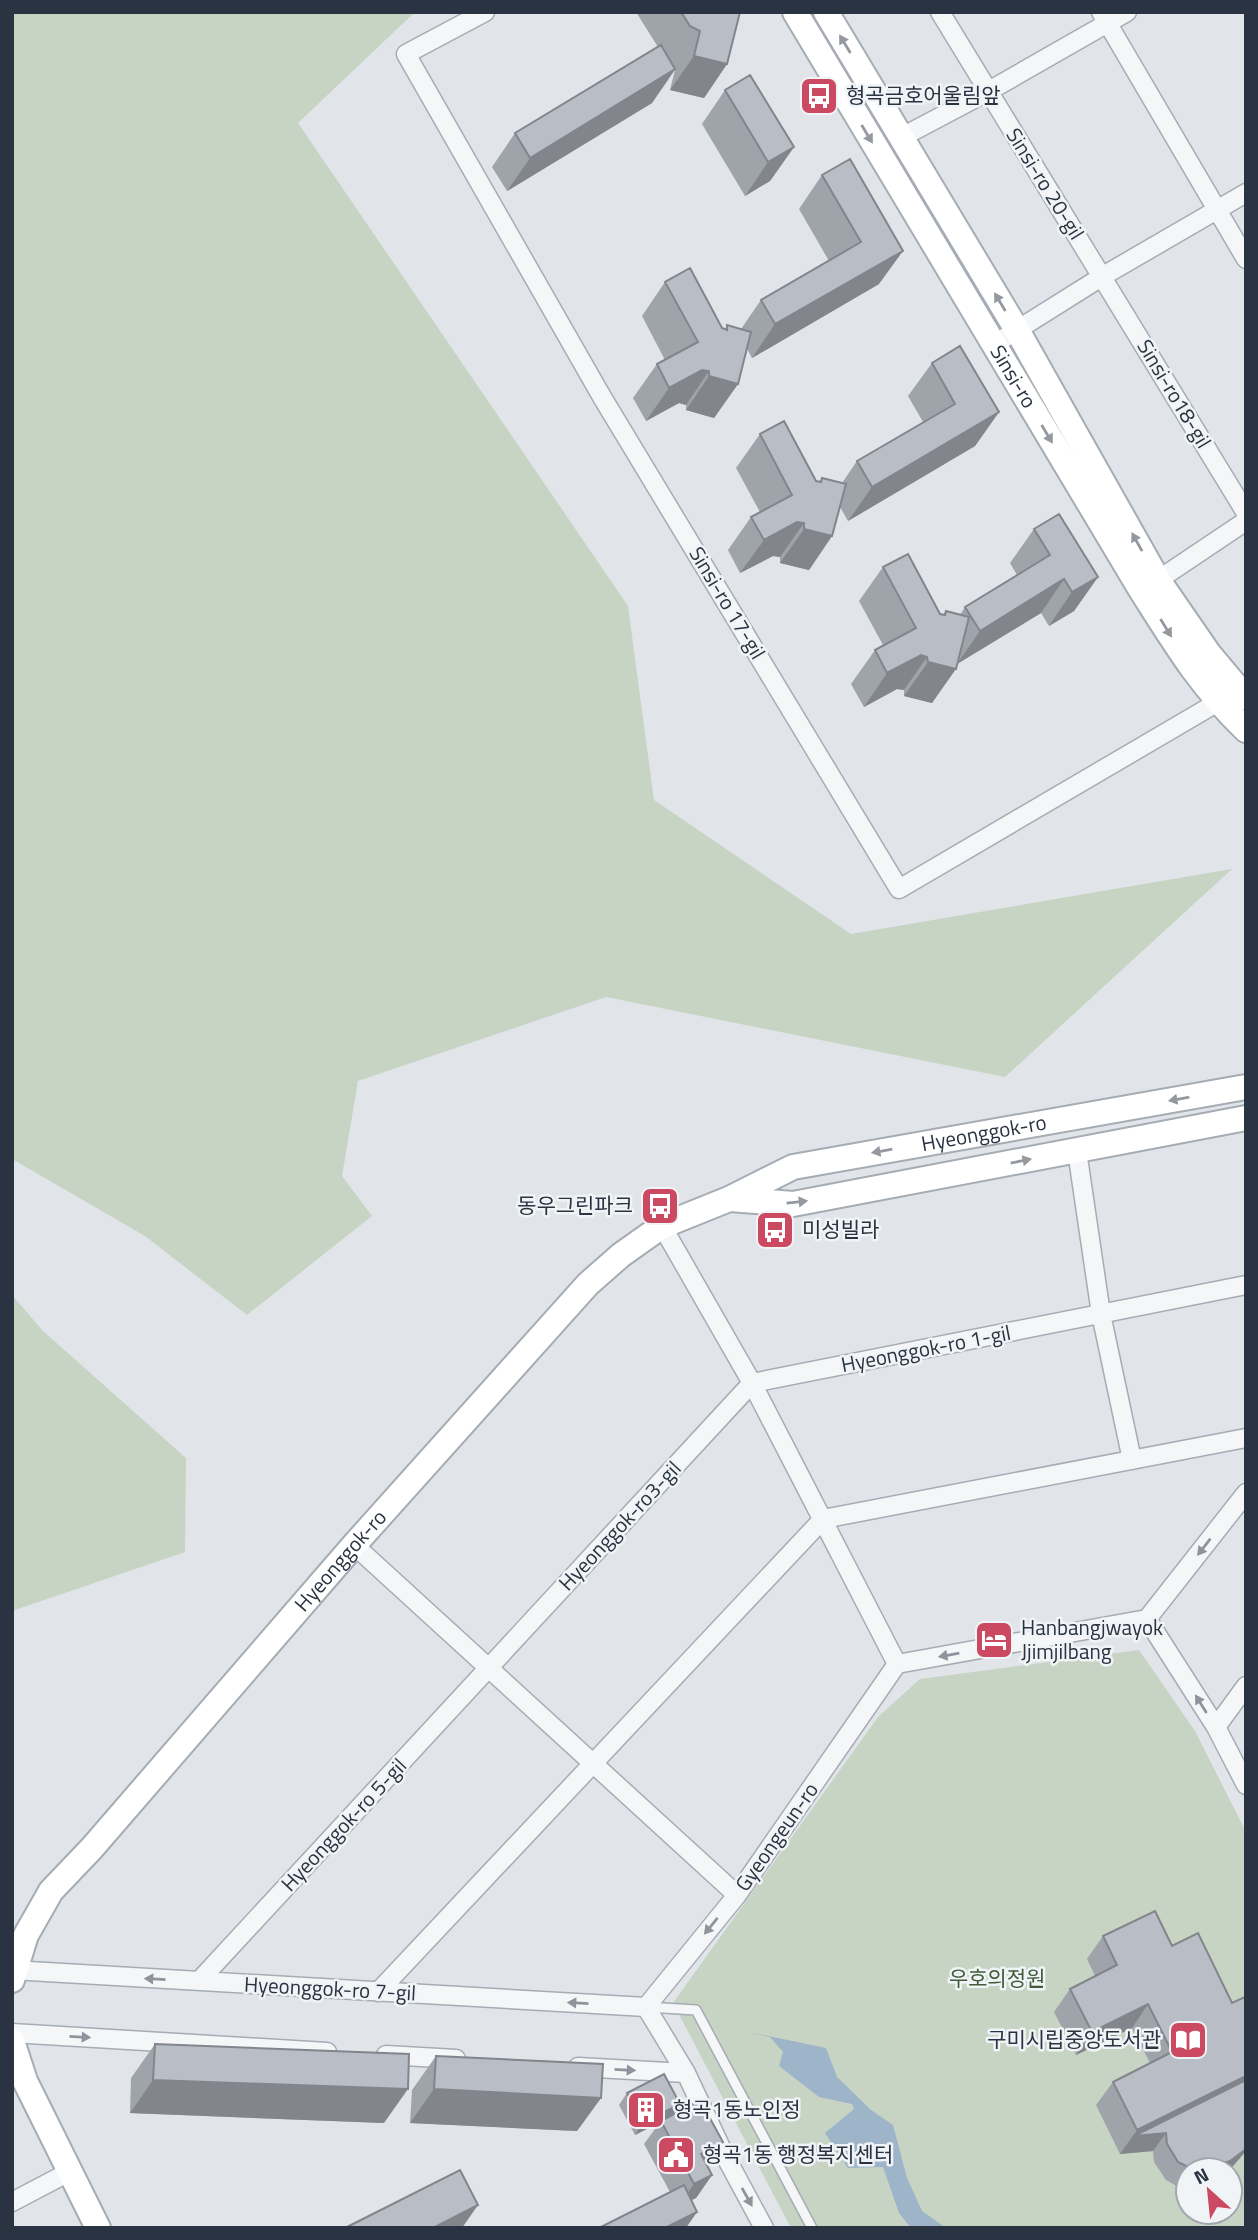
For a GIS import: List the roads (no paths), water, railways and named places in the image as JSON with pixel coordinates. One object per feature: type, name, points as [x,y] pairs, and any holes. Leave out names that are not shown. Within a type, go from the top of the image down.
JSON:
[{"type":"street","name":"Sinsi-ro 17-gil","points":[[485,12],[406,54],[602,397],[899,889],[1234,697]]},
{"type":"street","name":"Sinsi-ro","points":[[794,12],[1190,668],[1234,697]]},
{"type":"street","name":"Sinsi-ro","points":[[825,12],[1017,330],[1158,580],[1209,654],[1234,697],[1246,730]]},
{"type":"street","name":"Sinsi-ro 20-gil","points":[[940,12],[1103,276]]},
{"type":"street","points":[[902,137],[987,92],[1104,18],[1127,12]]},
{"type":"street","points":[[1104,18],[1246,259]]},
{"type":"street","points":[[993,345],[1103,276],[1246,193]]},
{"type":"street","name":"Sinsi-ro18-gil","points":[[1103,276],[1246,513]]},
{"type":"street","points":[[1158,580],[1246,521]]},
{"type":"street","name":"Hyeonggok-ro","points":[[13,1974],[26,1935],[51,1891],[92,1848],[354,1545],[588,1284],[621,1255],[662,1226],[729,1199],[793,1167],[1246,1087]]},
{"type":"street","name":"Hyeonggok-ro","points":[[729,1199],[793,1204],[1246,1118]]},
{"type":"street","points":[[1077,1150],[1101,1314],[1132,1460]]},
{"type":"street","points":[[662,1226],[752,1383],[897,1664],[1147,1619],[1246,1493]]},
{"type":"street","points":[[1101,1314],[1246,1285]]},
{"type":"street","name":"Hyeonggok-ro 1-gil","points":[[752,1383],[1101,1314]]},
{"type":"street","name":"Hyeonggok-ro3-gil","points":[[488,1668],[752,1383]]},
{"type":"street","points":[[378,1992],[823,1519],[1246,1438]]},
{"type":"street","points":[[354,1545],[737,1895]]},
{"type":"street","points":[[1147,1619],[1216,1727],[1246,1785]]},
{"type":"street","name":"Gyeongeun-ro","points":[[646,2007],[737,1895],[897,1664]]},
{"type":"street","name":"Hyeonggok-ro 5-gil","points":[[199,1981],[488,1668]]},
{"type":"street","points":[[1216,1727],[1246,1686]]},
{"type":"street","name":"Hyeonggok-ro 7-gil","points":[[13,1974],[199,1981],[646,2007]]},
{"type":"street","points":[[646,2007],[686,2073],[723,2152],[764,2228]]},
{"type":"street","points":[[12,2033],[342,2053]]},
{"type":"street","points":[[12,2041],[26,2081],[98,2228]]},
{"type":"street","points":[[370,2054],[480,2061]]},
{"type":"street","points":[[562,2066],[686,2073]]},
{"type":"street","points":[[12,2202],[69,2172]]},
{"type":"lane","points":[[646,2007],[696,2010],[812,2228]]},
{"type":"water","points":[[748,2032],[826,2048],[837,2077],[871,2110],[893,2125],[907,2178],[922,2211],[946,2228],[911,2228],[899,2213],[883,2167],[848,2168],[825,2133],[854,2109],[852,2104],[819,2097],[779,2066],[783,2052],[770,2037]]},
{"type":"place","name":"형곡금호어울림앞","points":[[819,96]]},
{"type":"place","name":"동우그린파크","points":[[660,1206]]},
{"type":"place","name":"미성빌라","points":[[775,1230]]},
{"type":"place","name":"Hanbangjwayok Jjimjilbang","points":[[994,1640]]},
{"type":"place","name":"구미시립중앙도서관","points":[[1188,2040]]},
{"type":"place","name":"형곡1동노인정","points":[[646,2110]]},
{"type":"place","name":"형곡1동 행정복지센터","points":[[676,2155]]},
{"type":"park label","name":"우호의정원","points":[[997,1979]]}]
